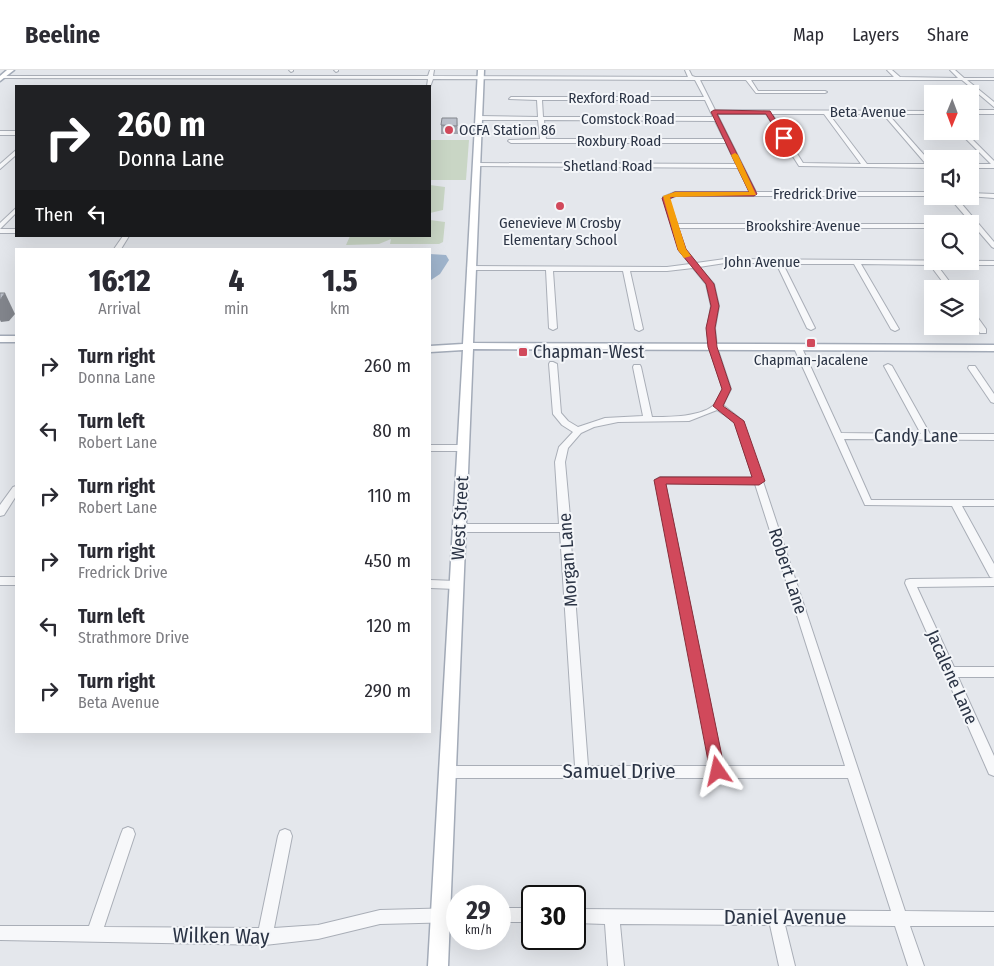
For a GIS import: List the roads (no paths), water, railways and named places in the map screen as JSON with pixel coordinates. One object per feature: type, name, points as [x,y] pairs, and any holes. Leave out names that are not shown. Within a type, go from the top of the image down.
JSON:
[{"type":"main road","points":[[1,75],[11,70]]},
{"type":"main road","name":"West Street","points":[[449,885],[447,772],[481,70]]},
{"type":"main road","points":[[0,339],[15,339]]},
{"type":"main road","points":[[431,342],[454,342],[468,346]]},
{"type":"main road","points":[[0,346],[15,346]]},
{"type":"main road","points":[[431,349],[455,349],[468,346],[994,348]]},
{"type":"main road","name":"West Street","points":[[438,966],[446,929]]},
{"type":"street","points":[[88,77],[96,70]]},
{"type":"street","points":[[232,84],[242,70]]},
{"type":"street","points":[[382,79],[384,70]]},
{"type":"street","points":[[429,85],[432,70]]},
{"type":"street","points":[[530,70],[530,79]]},
{"type":"street","points":[[629,70],[632,79]]},
{"type":"street","points":[[687,70],[690,77],[697,79],[754,194]]},
{"type":"street","points":[[771,70],[777,79]]},
{"type":"street","points":[[889,70],[899,79]]},
{"type":"street","points":[[952,70],[994,105]]},
{"type":"street","points":[[1,75],[382,79],[994,79]]},
{"type":"street","points":[[50,83],[56,77]]},
{"type":"street","points":[[288,85],[292,78]]},
{"type":"street","points":[[748,79],[756,92],[825,92],[815,79]]},
{"type":"street","name":"Rexford Road","points":[[511,98],[706,98]]},
{"type":"street","points":[[539,98],[543,141]]},
{"type":"street","name":"Beta Avenue","points":[[714,112],[924,112]]},
{"type":"street","points":[[768,112],[801,165],[924,166]]},
{"type":"street","points":[[825,112],[866,166]]},
{"type":"street","points":[[884,112],[924,157]]},
{"type":"street","points":[[979,112],[994,112]]},
{"type":"street","name":"Comstock Road","points":[[478,118],[717,119]]},
{"type":"street","points":[[0,133],[15,133]]},
{"type":"street","points":[[970,140],[994,165]]},
{"type":"street","name":"Roxbury Road","points":[[511,141],[728,141]]},
{"type":"street","points":[[0,167],[15,153]]},
{"type":"street","name":"Shetland Road","points":[[476,165],[740,166]]},
{"type":"street","points":[[979,166],[994,165]]},
{"type":"street","name":"Fredrick Drive","points":[[674,226],[665,198],[668,195],[924,194]]},
{"type":"street","points":[[979,196],[994,196]]},
{"type":"street","points":[[0,227],[15,211]]},
{"type":"street","points":[[553,364],[557,414],[565,423],[578,432],[589,425],[606,419],[689,418],[718,406],[726,389],[712,347],[711,328],[715,306],[710,284],[682,250],[674,226]]},
{"type":"street","name":"Brookshire Avenue","points":[[674,226],[924,226]]},
{"type":"street","points":[[0,231],[15,232]]},
{"type":"street","points":[[979,232],[994,246]]},
{"type":"street","points":[[118,248],[125,237]]},
{"type":"street","name":"John Avenue","points":[[471,268],[667,269],[725,261],[924,263]]},
{"type":"street","points":[[778,261],[811,328]]},
{"type":"street","points":[[856,262],[894,329]]},
{"type":"street","name":"John Avenue","points":[[979,263],[994,263]]},
{"type":"street","points":[[549,269],[552,328]]},
{"type":"street","points":[[626,270],[639,329]]},
{"type":"street","points":[[937,270],[945,280]]},
{"type":"street","points":[[979,325],[983,331]]},
{"type":"street","points":[[798,348],[868,503],[994,503]]},
{"type":"street","points":[[888,366],[927,436]]},
{"type":"street","points":[[637,368],[648,419]]},
{"type":"street","points":[[972,368],[994,400]]},
{"type":"street","name":"Robert Lane","points":[[718,406],[739,421],[916,966]]},
{"type":"street","name":"Morgan Lane","points":[[578,432],[568,441],[561,454],[582,771]]},
{"type":"street","name":"Candy Lane","points":[[838,436],[994,437]]},
{"type":"street","points":[[431,448],[462,448]]},
{"type":"street","points":[[718,771],[660,480],[759,481]]},
{"type":"street","points":[[0,513],[15,490]]},
{"type":"street","points":[[955,503],[994,574]]},
{"type":"street","points":[[459,528],[566,528]]},
{"type":"street","points":[[0,581],[15,581]]},
{"type":"street","name":"Jacalene Lane","points":[[994,582],[910,583],[994,770]]},
{"type":"street","points":[[431,584],[456,585]]},
{"type":"street","points":[[950,672],[994,672]]},
{"type":"street","name":"Samuel Drive","points":[[447,772],[852,772]]},
{"type":"street","points":[[94,934],[128,834]]},
{"type":"street","points":[[265,937],[285,836]]},
{"type":"street","name":"Wilken Way","points":[[0,933],[265,937],[304,934],[380,917],[446,915]]},
{"type":"street","name":"Daniel Avenue","points":[[586,916],[994,919]]},
{"type":"street","points":[[612,916],[616,966]]},
{"type":"street","points":[[776,918],[787,966]]},
{"type":"water","points":[[431,254],[446,255],[449,260],[440,274],[431,280]]},
{"type":"place","name":"OCFA Station 86","points":[[449,130]]},
{"type":"place","name":"Genevieve M Crosby Elementary School","points":[[560,206]]},
{"type":"place","name":"Chapman-Jacalene","points":[[811,343]]},
{"type":"place","name":"Chapman-West","points":[[523,352]]}]
